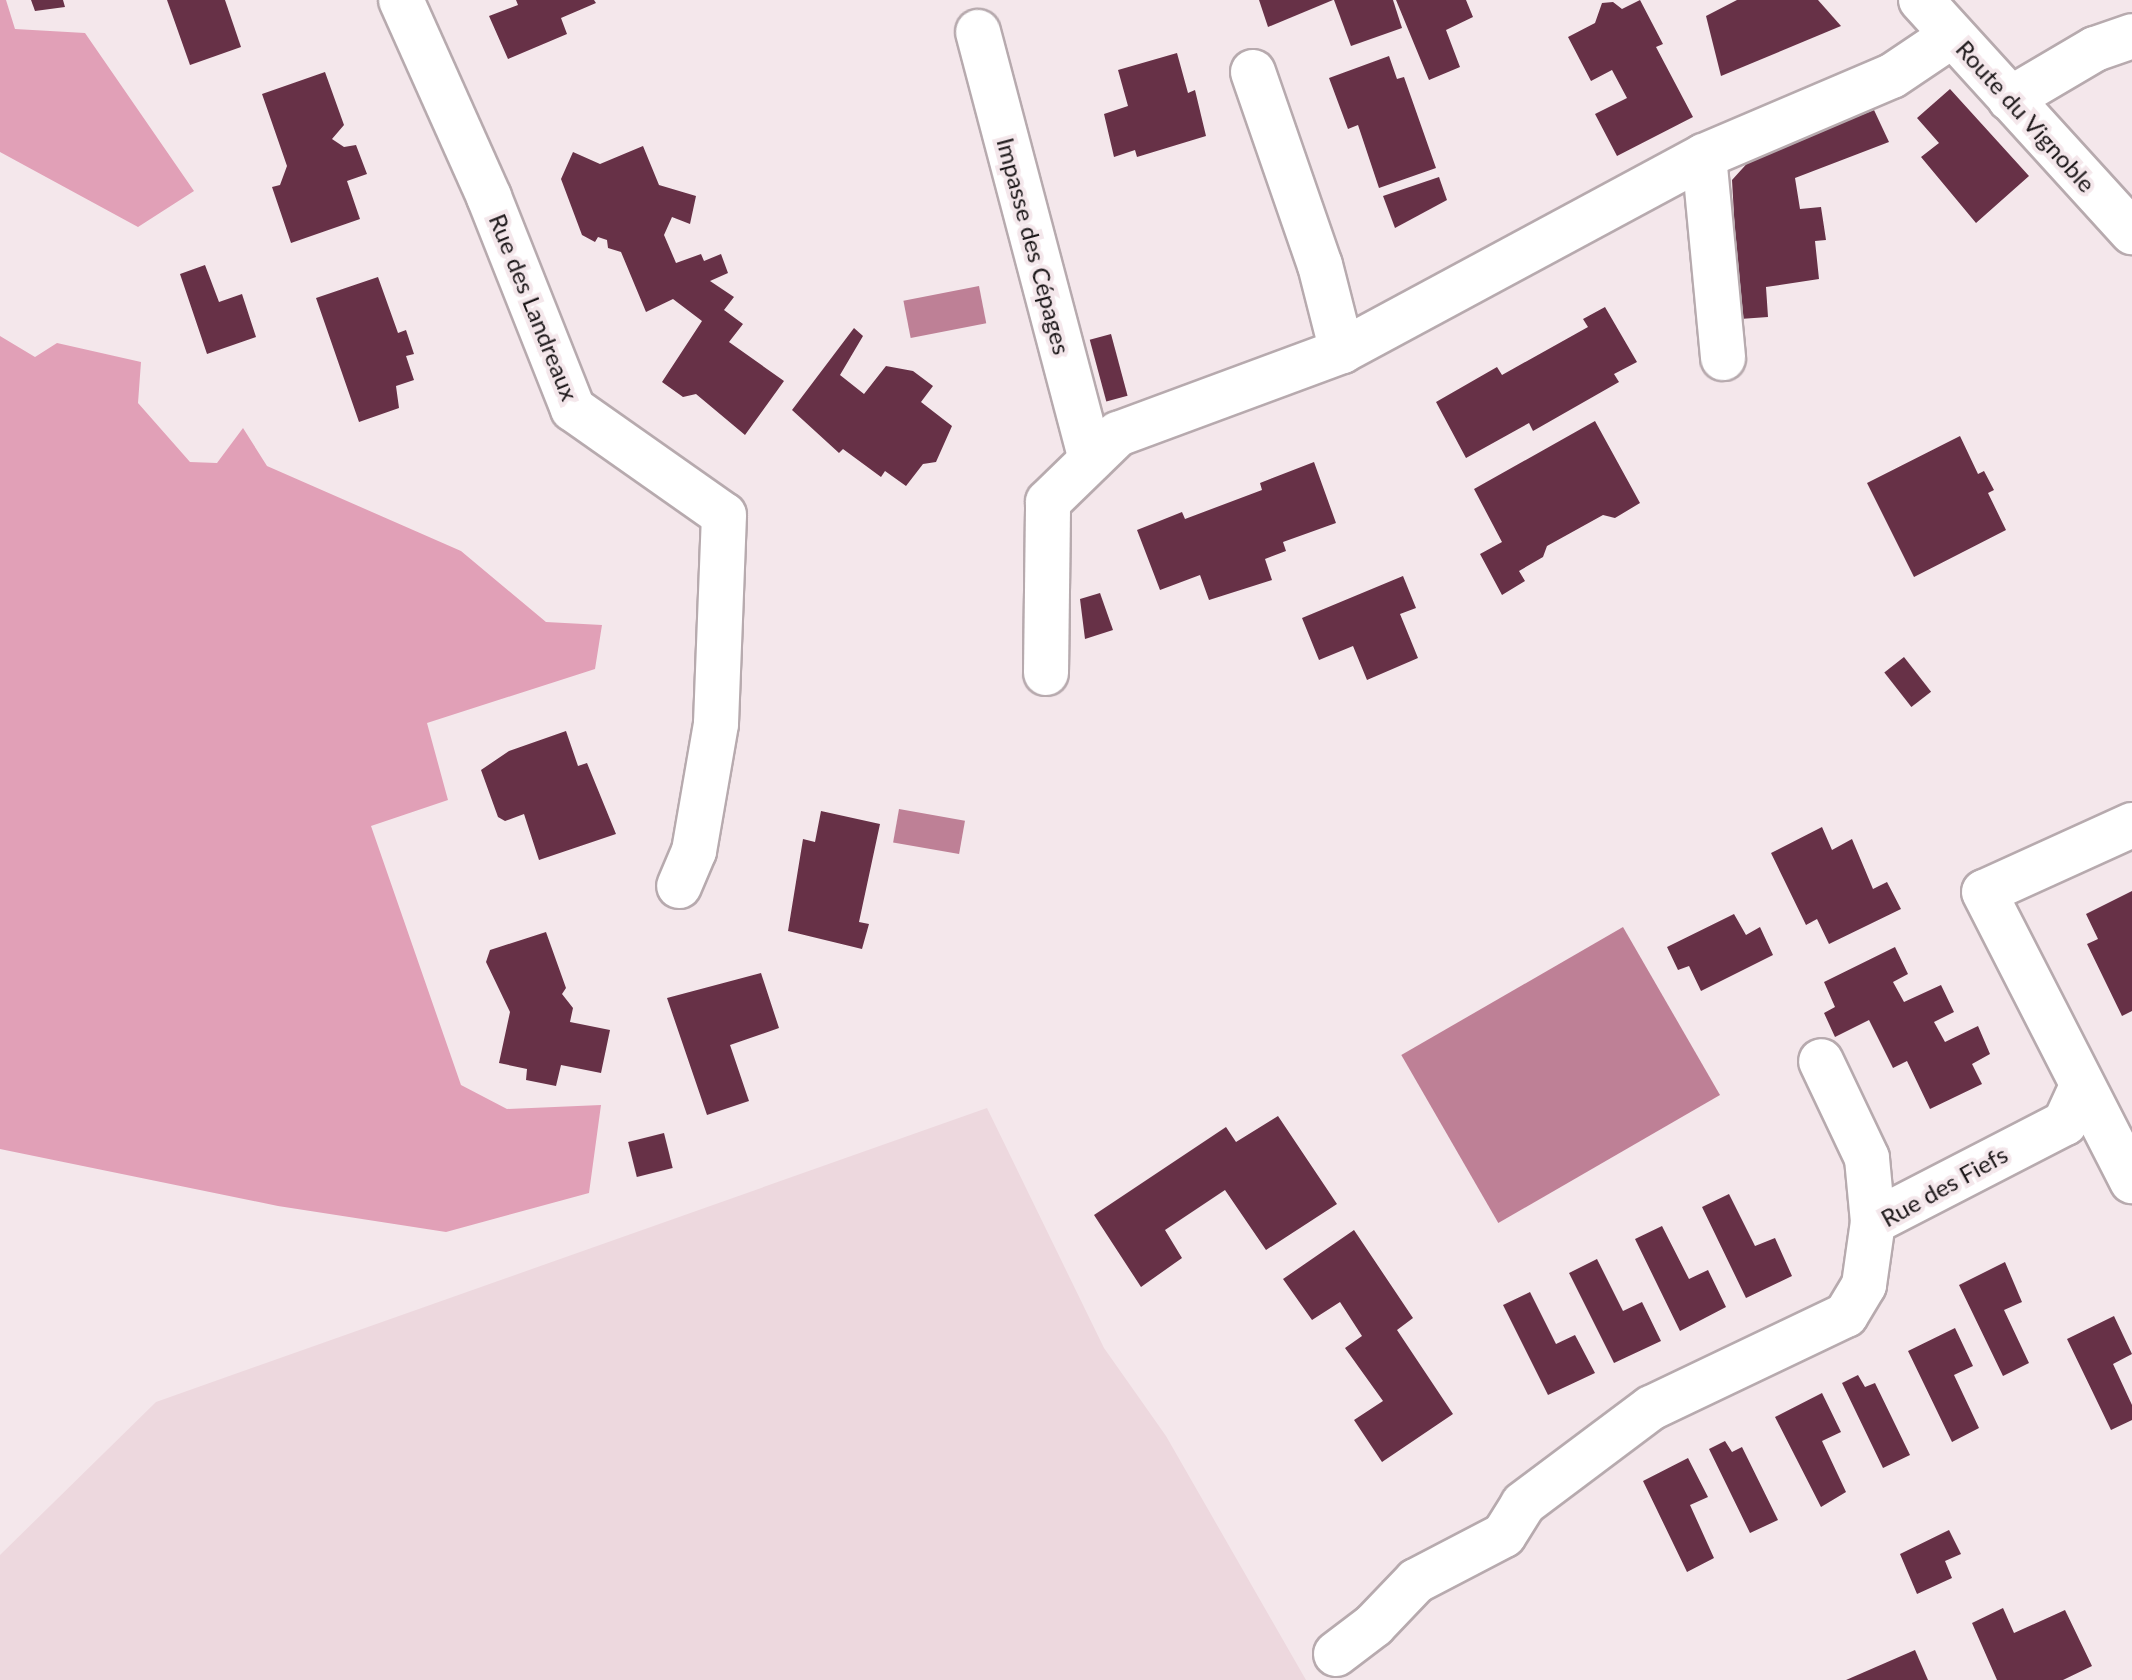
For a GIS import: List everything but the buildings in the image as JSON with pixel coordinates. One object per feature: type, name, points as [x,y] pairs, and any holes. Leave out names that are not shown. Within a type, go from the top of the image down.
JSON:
[{"type":"street","name":"Rue des Landreaux","points":[[401,0],[489,197],[573,409],[724,515],[716,724],[694,851],[679,886]]},
{"type":"street","name":"Route du Vignoble","points":[[1921,0],[2132,232]]},
{"type":"street","name":"Impasse des Cépages","points":[[978,32],[1091,459]]},
{"type":"street","points":[[1046,673],[1048,502],[1118,434],[1342,351],[1704,156],[1892,76],[1953,35]]},
{"type":"street","points":[[2010,99],[2095,49],[2132,36]]},
{"type":"street","points":[[1253,72],[1320,265],[1342,351]]},
{"type":"street","points":[[1704,156],[1723,358]]},
{"type":"street","points":[[2132,825],[1984,892],[2132,1181]]},
{"type":"street","points":[[1821,1061],[1867,1158],[1873,1222]]},
{"type":"street","name":"Rue des Fiefs","points":[[1336,1654],[1374,1625],[1416,1581],[1504,1535],[1523,1504],[1651,1408],[1846,1315],[1864,1285],[1873,1222],[2065,1123],[2082,1086]]},
{"type":"shaded area","points":[[0,0],[6,0],[15,29],[85,33],[194,191],[138,227],[0,152]]},
{"type":"shaded area","points":[[979,286],[986,323],[911,338],[903,301]]},
{"type":"shaded area","points":[[0,336],[35,357],[57,343],[141,362],[138,403],[190,462],[217,463],[243,428],[267,466],[461,551],[546,622],[602,625],[595,669],[427,723],[448,800],[371,826],[461,1085],[507,1109],[601,1105],[589,1193],[446,1232],[278,1206],[0,1149]]},
{"type":"shaded area","points":[[899,809],[965,821],[959,854],[893,842]]},
{"type":"shaded area","points":[[1623,927],[1720,1095],[1498,1223],[1401,1055]]},
{"type":"shaded area","points":[[987,1108],[1104,1348],[1166,1436],[1306,1680],[0,1680],[0,1555],[156,1402]]}]
